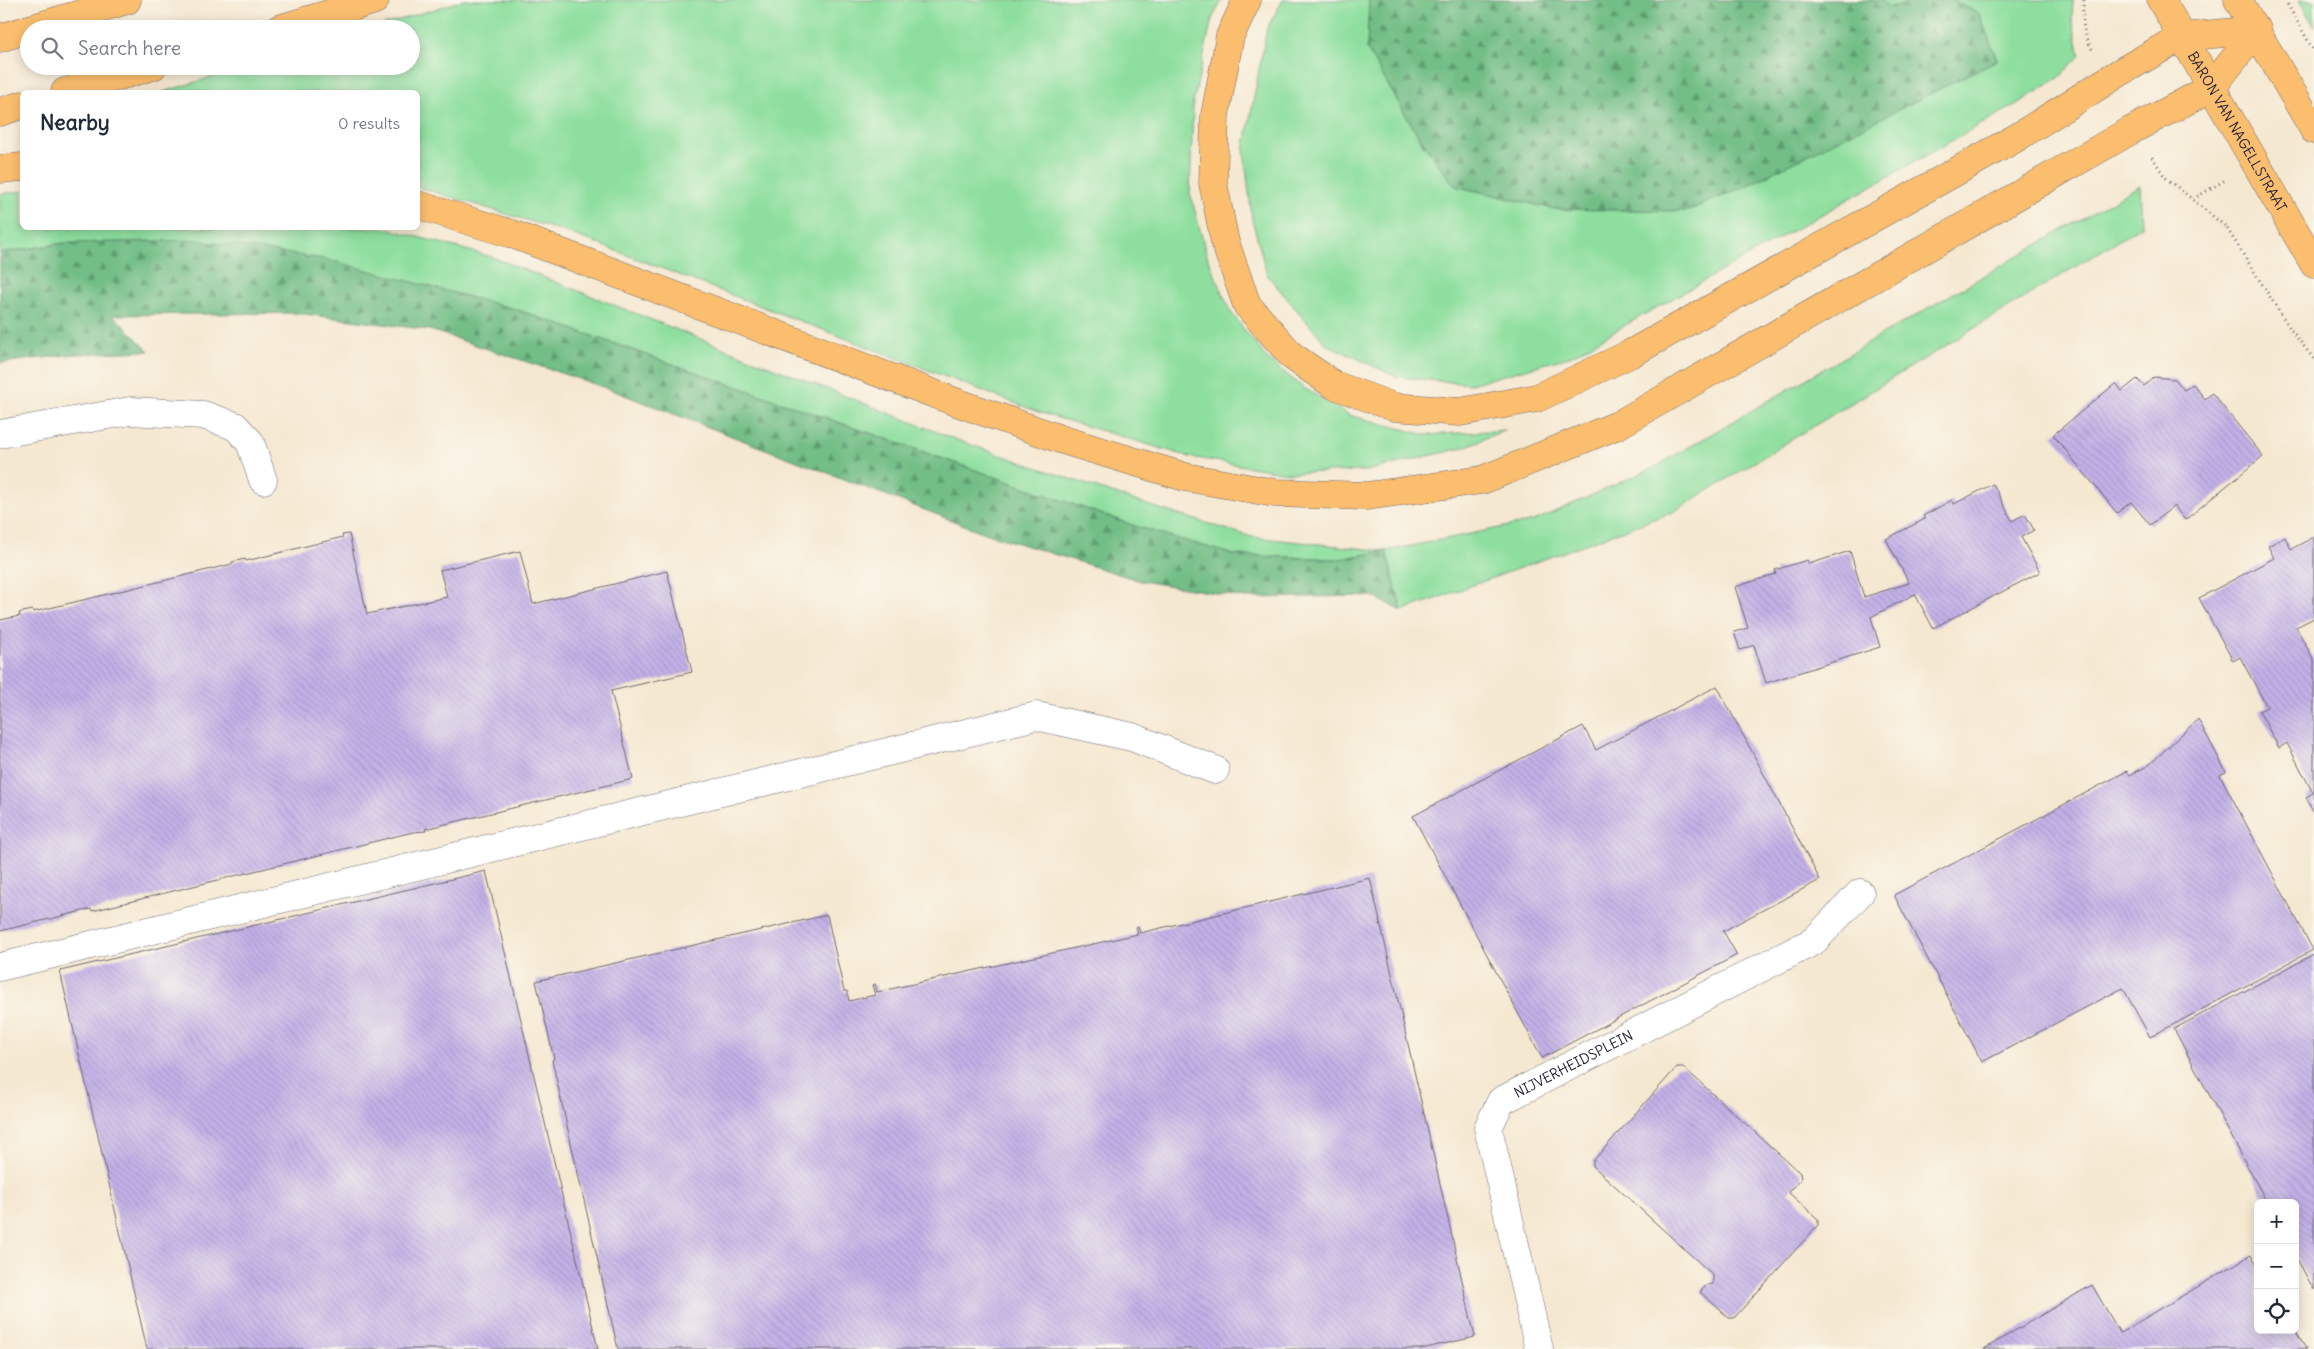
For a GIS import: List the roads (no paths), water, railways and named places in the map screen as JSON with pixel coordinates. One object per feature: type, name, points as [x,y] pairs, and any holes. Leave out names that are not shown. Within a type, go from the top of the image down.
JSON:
[{"type":"main road","points":[[60,20],[127,0]]},
{"type":"main road","points":[[309,20],[375,0]]},
{"type":"main road","points":[[1247,0],[1228,44],[1215,115],[1213,183],[1225,242],[1247,305],[1292,356],[1334,385],[1394,407],[1460,412],[1537,398],[1630,354],[2016,138],[2181,36],[2257,30]]},
{"type":"main road","name":"BARON VAN NAGELLSTRAAT","points":[[2161,0],[2314,264]]},
{"type":"main road","points":[[2238,0],[2314,130]]},
{"type":"main road","points":[[420,206],[512,234],[962,404],[1063,440],[1175,475],[1275,492],[1367,496],[1482,480],[1618,425],[2130,131],[2211,88],[2257,30]]},
{"type":"main road","points":[[0,38],[20,32]]},
{"type":"main road","points":[[72,90],[123,75]]},
{"type":"main road","points":[[0,112],[20,106]]},
{"type":"main road","points":[[0,169],[20,167]]},
{"type":"lane","points":[[0,434],[130,411],[203,414],[236,426],[250,442],[263,480]]},
{"type":"lane","points":[[0,967],[1036,716],[1132,737],[1215,770]]},
{"type":"lane","name":"NIJVERHEIDSPLEIN","points":[[1539,1349],[1488,1128],[1501,1101],[1814,940],[1860,893]]}]
